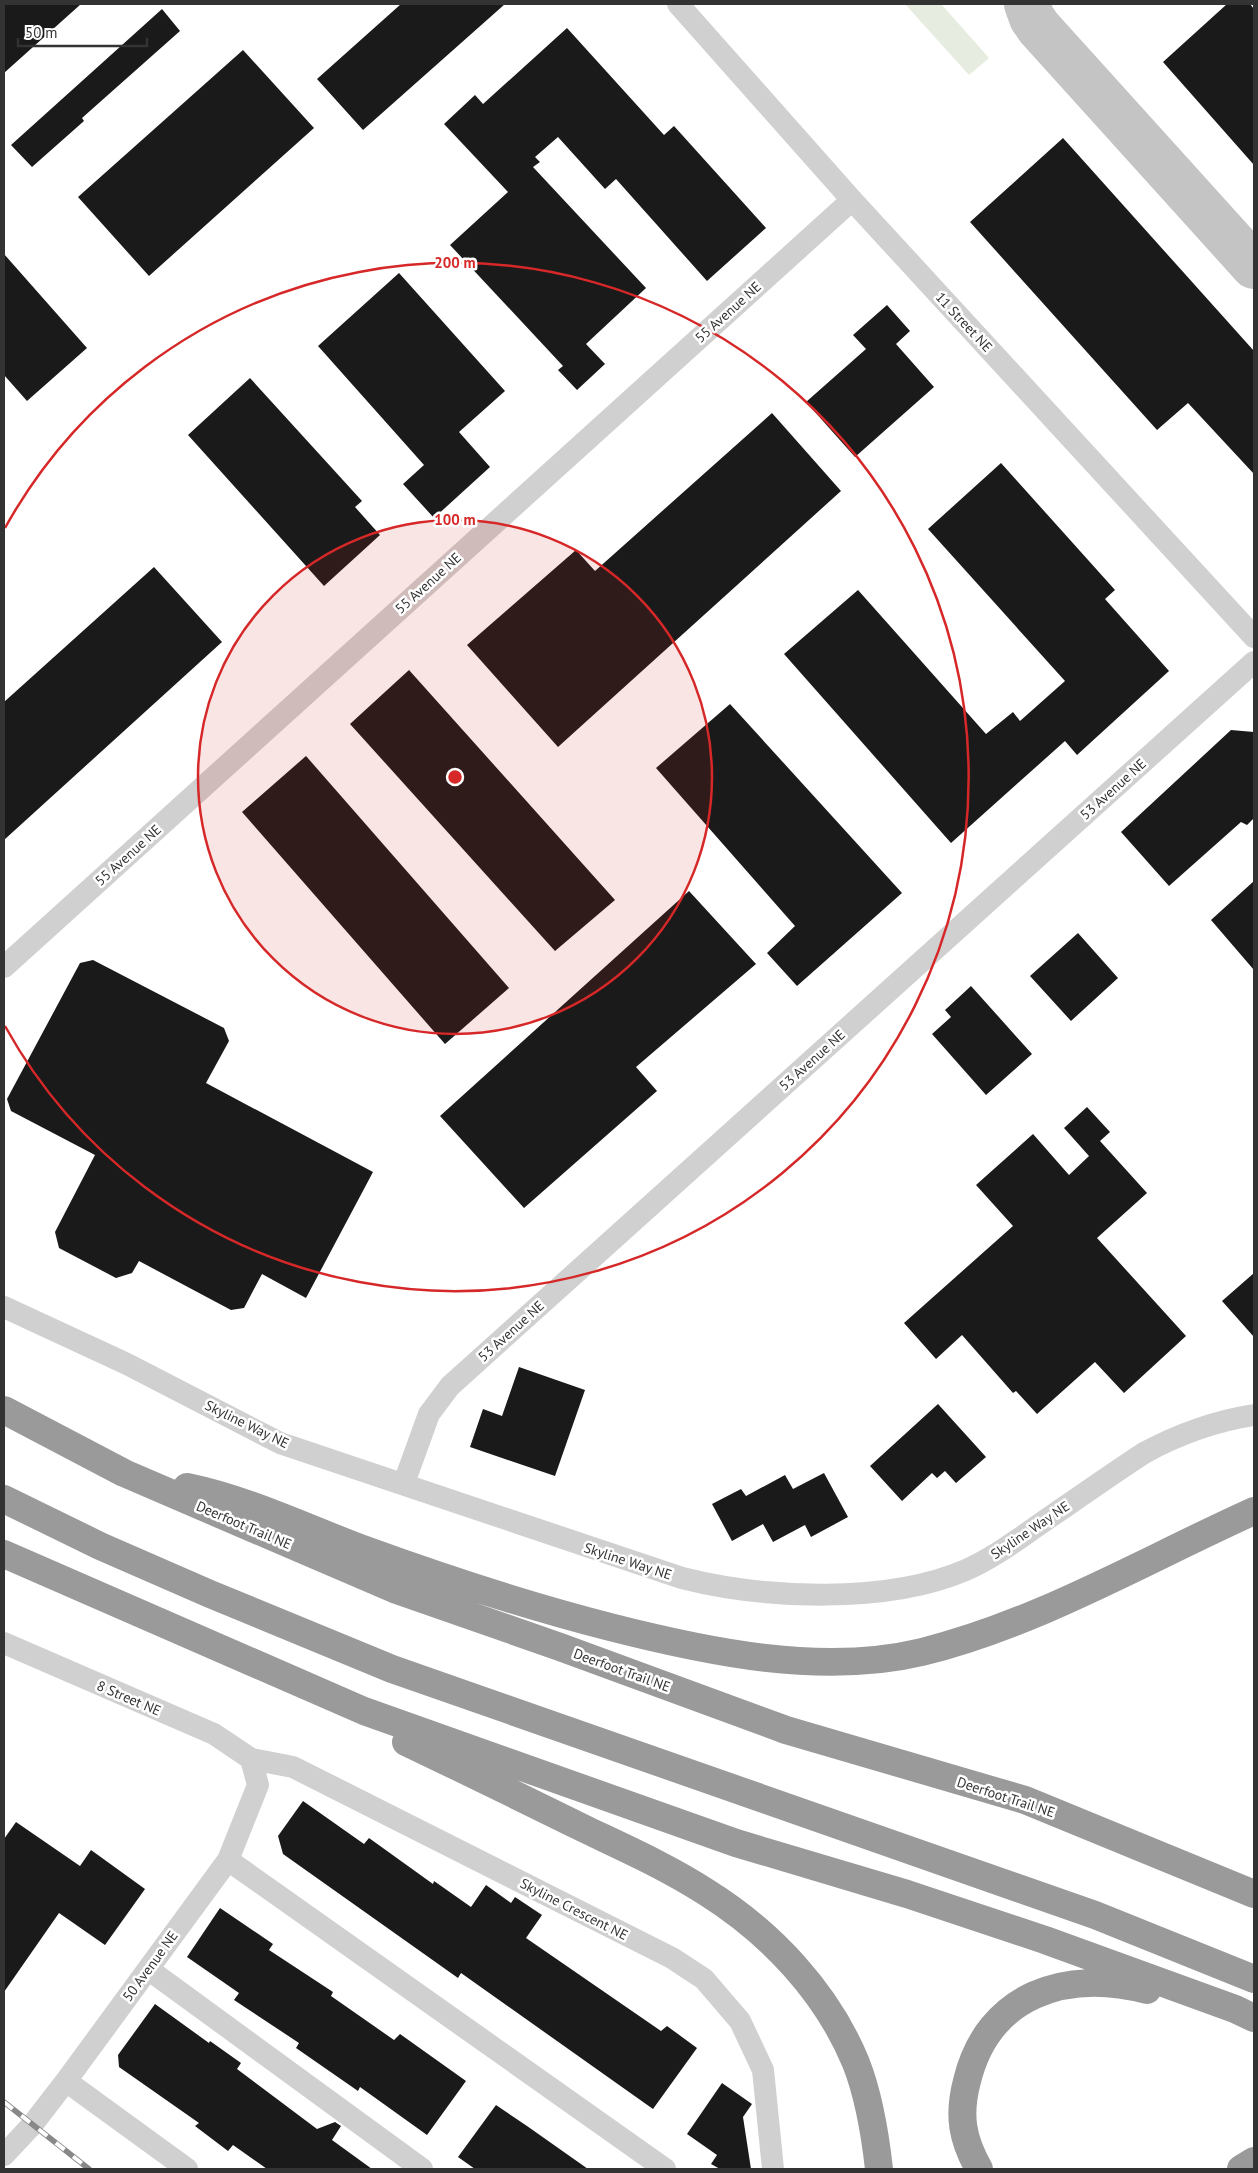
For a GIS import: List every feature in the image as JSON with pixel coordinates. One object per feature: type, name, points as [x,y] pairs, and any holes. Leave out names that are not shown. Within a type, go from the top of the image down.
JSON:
[{"type":"highway","name":"Deerfoot Trail NE","points":[[4,1410],[124,1473],[394,1589],[560,1647],[786,1730],[1025,1800],[1254,1894]]},
{"type":"highway","points":[[124,1473],[223,1495],[366,1550],[537,1608],[671,1642],[732,1654],[809,1660],[866,1660],[919,1652],[972,1638],[1074,1596],[1252,1512]]},
{"type":"highway","points":[[4,1499],[100,1546],[200,1590],[392,1669],[1095,1915],[1254,1979]]},
{"type":"highway","points":[[4,1554],[364,1711],[736,1843],[907,1894],[1045,1940],[1244,2013]]},
{"type":"highway","points":[[4,1554],[516,1795],[641,1856],[705,1891],[736,1912],[774,1944],[798,1971],[820,1999],[841,2034],[856,2063],[866,2095],[875,2133],[879,2169]]},
{"type":"highway","points":[[979,2169],[970,2153],[962,2128],[965,2088],[970,2067],[985,2035],[998,2020],[1014,2007],[1048,1990],[1073,1983],[1098,1983],[1130,1986],[1244,2013]]},
{"type":"highway","points":[[1241,2169],[1254,2161]]},
{"type":"street","name":"11 Street NE","points":[[678,4],[852,200],[1254,637]]},
{"type":"street","name":"55 Avenue NE","points":[[4,968],[852,200]]},
{"type":"street","name":"53 Avenue NE","points":[[404,1483],[428,1414],[450,1386],[1254,662]]},
{"type":"street","name":"Skyline Way NE","points":[[4,1307],[127,1364],[280,1443],[706,1585],[763,1592],[811,1594],[873,1592],[914,1586],[968,1569],[994,1555],[1159,1444],[1198,1428],[1227,1419],[1254,1415]]},
{"type":"street","name":"8 Street NE","points":[[4,1643],[214,1734],[251,1759]]},
{"type":"street","name":"50 Avenue NE","points":[[4,2155],[32,2124],[66,2081],[228,1860],[258,1785],[251,1759]]},
{"type":"street","name":"Skyline Crescent NE","points":[[251,1759],[293,1767],[672,1958],[704,1979],[740,2021],[763,2070],[773,2169]]},
{"type":"street","points":[[228,1860],[664,2169]]},
{"type":"street","points":[[148,1969],[422,2169]]},
{"type":"street","points":[[66,2081],[187,2169]]},
{"type":"shaded area","points":[[905,4],[941,4],[989,58],[969,75]]},
{"type":"building","points":[[4,4],[81,4],[4,73]]},
{"type":"building","points":[[401,4],[505,4],[363,130],[317,79]]},
{"type":"building","points":[[1227,4],[1250,4],[1254,9],[1254,165],[1163,62]]},
{"type":"building","points":[[162,9],[180,31],[82,118],[84,121],[32,167],[11,145]]},
{"type":"building","points":[[567,28],[664,135],[674,126],[766,228],[707,281],[616,179],[605,189],[558,137],[535,157],[540,162],[533,167],[646,288],[586,344],[605,364],[577,390],[558,370],[563,366],[450,245],[508,192],[444,124],[475,95],[483,104]]},
{"type":"building","points":[[243,50],[314,128],[149,276],[78,197]]},
{"type":"building","points":[[1063,138],[1254,351],[1254,474],[1188,403],[1157,430],[970,222]]},
{"type":"building","points":[[4,254],[87,348],[27,401],[4,375]]},
{"type":"building","points":[[399,273],[505,391],[459,432],[490,467],[434,518],[403,484],[424,465],[318,346]]},
{"type":"building","points":[[887,305],[910,331],[896,344],[934,387],[855,457],[806,402],[866,349],[853,335]]},
{"type":"building","points":[[250,378],[362,501],[355,507],[380,535],[324,586],[188,435]]},
{"type":"building","points":[[772,413],[841,491],[558,747],[467,645],[576,550],[595,571]]},
{"type":"building","points":[[1001,463],[1115,590],[1105,599],[1169,671],[1077,755],[1065,741],[951,843],[784,654],[858,590],[986,734],[1013,712],[1020,721],[1065,681],[928,529]]},
{"type":"building","points":[[154,567],[222,642],[4,840],[4,702]]},
{"type":"building","points":[[409,670],[615,900],[555,951],[350,724]]},
{"type":"building","points":[[730,704],[902,893],[797,986],[767,953],[795,926],[656,768]]},
{"type":"building","points":[[1231,730],[1254,732],[1254,818],[1247,825],[1241,822],[1169,886],[1121,832]]},
{"type":"building","points":[[306,756],[509,988],[445,1044],[242,812]]},
{"type":"building","points":[[1254,881],[1254,970],[1211,920]]},
{"type":"building","points":[[689,891],[756,964],[636,1067],[657,1091],[524,1208],[440,1116]]},
{"type":"building","points":[[1078,933],[1118,978],[1071,1021],[1030,976]]},
{"type":"building","points":[[93,960],[224,1028],[229,1041],[206,1083],[373,1172],[306,1298],[262,1274],[244,1308],[231,1310],[139,1261],[132,1273],[116,1278],[59,1248],[55,1232],[95,1155],[11,1111],[7,1099],[80,963]]},
{"type":"building","points":[[971,986],[1032,1054],[986,1095],[932,1034],[951,1017],[945,1010]]},
{"type":"building","points":[[1087,1107],[1110,1132],[1100,1141],[1147,1193],[1097,1238],[1186,1336],[1124,1393],[1095,1362],[1037,1414],[1016,1391],[1013,1393],[962,1335],[936,1359],[904,1323],[1013,1226],[976,1185],[1033,1134],[1069,1175],[1089,1156],[1064,1128]]},
{"type":"building","points":[[1254,1273],[1254,1337],[1222,1301]]},
{"type":"building","points":[[519,1367],[585,1390],[555,1476],[470,1447],[483,1409],[502,1416]]},
{"type":"building","points":[[938,1404],[986,1457],[956,1483],[945,1471],[937,1478],[932,1473],[902,1501],[870,1466]]},
{"type":"building","points":[[824,1473],[848,1517],[811,1537],[805,1525],[773,1542],[763,1524],[732,1541],[712,1504],[741,1489],[746,1496],[785,1475],[793,1489]]},
{"type":"building","points":[[303,1801],[364,1844],[369,1838],[433,1884],[434,1881],[471,1907],[486,1885],[511,1903],[515,1897],[542,1915],[526,1938],[661,2031],[667,2026],[697,2048],[653,2109],[461,1973],[458,1978],[283,1854],[278,1836]]},
{"type":"building","points":[[16,1822],[80,1866],[91,1850],[145,1889],[105,1945],[59,1913],[4,1992],[4,1839]]},
{"type":"building","points":[[220,1908],[273,1944],[269,1950],[333,1992],[331,1996],[394,2040],[400,2034],[466,2081],[427,2135],[360,2087],[358,2091],[296,2048],[299,2043],[234,2000],[239,1993],[187,1957]]},
{"type":"building","points":[[155,2004],[209,2043],[210,2041],[241,2063],[237,2069],[317,2129],[335,2122],[341,2126],[332,2140],[372,2169],[267,2169],[233,2145],[228,2151],[195,2126],[199,2123],[119,2067],[118,2055]]},
{"type":"building","points":[[722,2083],[752,2104],[743,2117],[751,2169],[720,2169],[711,2164],[717,2155],[687,2134]]},
{"type":"building","points":[[496,2105],[588,2169],[475,2169],[458,2157]]},
{"type":"taxiway","points":[[1027,4],[1032,18],[1039,28],[1254,266]]},
{"type":"railway","points":[[4,2102],[89,2169]]}]
